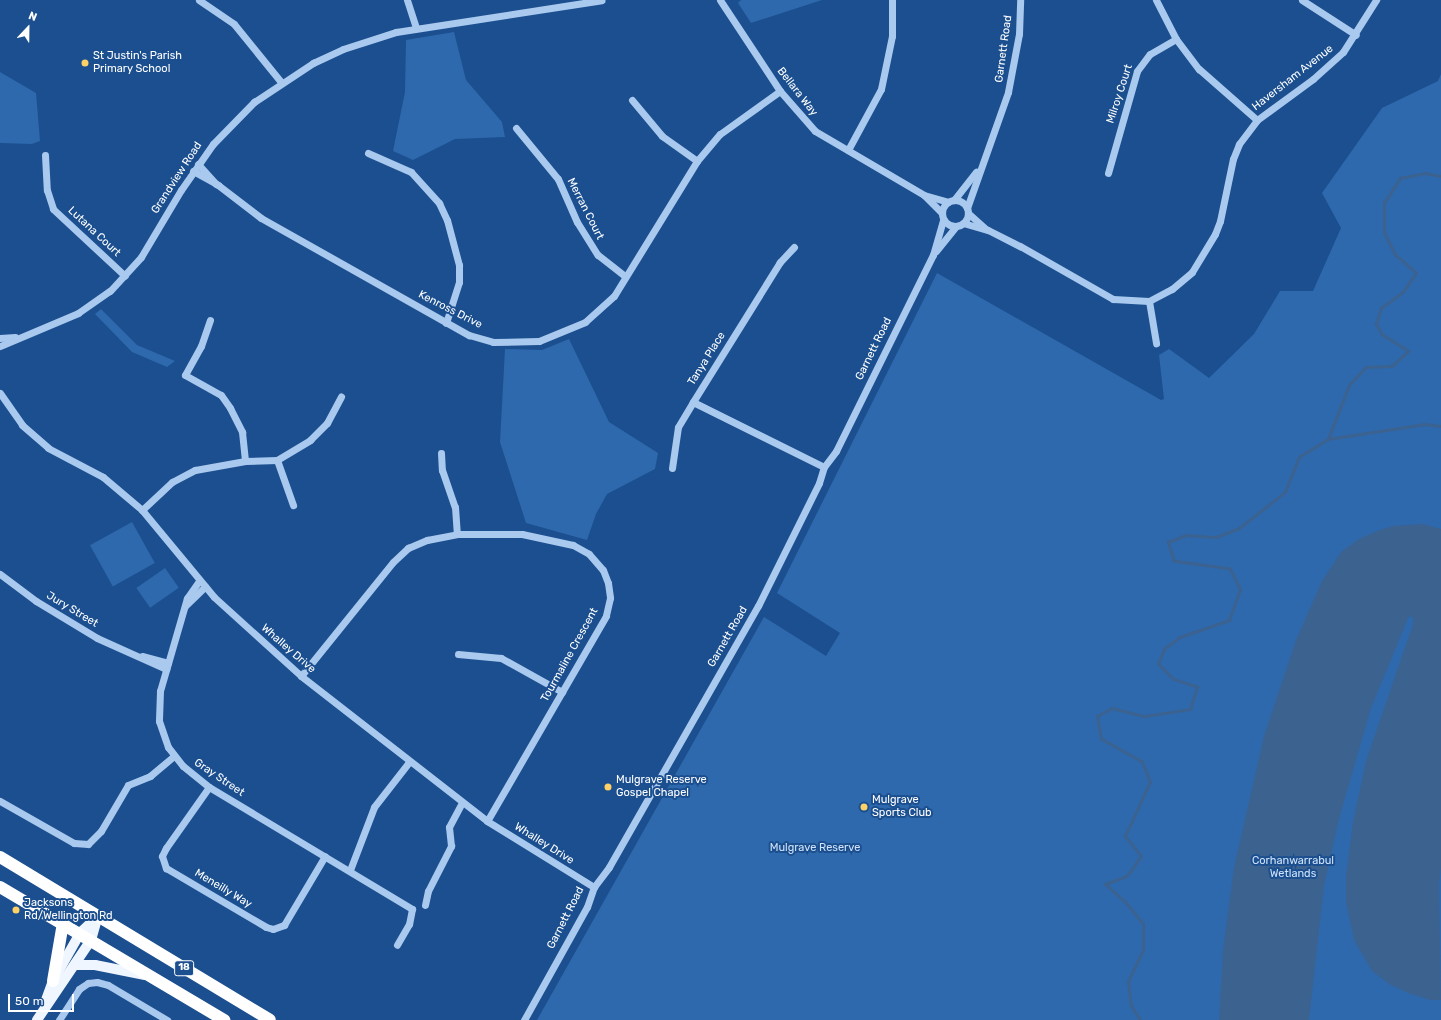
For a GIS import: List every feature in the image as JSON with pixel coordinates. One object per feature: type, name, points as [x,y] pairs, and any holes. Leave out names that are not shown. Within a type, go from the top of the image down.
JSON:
[{"type":"highway","name":"18","points":[[0,857],[270,1020]]},
{"type":"highway","name":"18","points":[[0,887],[80,933],[224,1020]]},
{"type":"highway","points":[[53,981],[63,923]]},
{"type":"main road","points":[[43,1009],[53,981],[80,933],[98,916]]},
{"type":"main road","points":[[37,1020],[91,940],[98,916]]},
{"type":"main road","points":[[75,965],[102,966],[154,978]]},
{"type":"street","points":[[199,0],[234,24],[281,82]]},
{"type":"street","points":[[407,0],[416,28]]},
{"type":"street","name":"Grandview Road","points":[[0,346],[78,314],[110,291],[141,257],[193,171],[234,120],[281,82],[343,49],[380,36],[416,28],[572,2],[602,0]]},
{"type":"street","name":"Bellara Way","points":[[720,0],[780,91],[815,131],[924,195],[961,202],[967,211]]},
{"type":"street","points":[[848,150],[881,89],[892,36],[892,0]]},
{"type":"street","name":"Garnett Road","points":[[933,255],[959,225],[967,211],[979,167],[1008,92],[1019,34],[1020,0]]},
{"type":"street","points":[[1156,0],[1176,39],[1199,70],[1257,120]]},
{"type":"street","points":[[1302,0],[1356,35]]},
{"type":"street","name":"Haversham Avenue","points":[[967,211],[988,230],[1100,293],[1128,302],[1149,301],[1172,289],[1199,262],[1220,221],[1233,158],[1239,144],[1257,120],[1313,79],[1344,52],[1356,35],[1376,0]]},
{"type":"street","name":"Milroy Court","points":[[1108,173],[1137,71],[1150,54],[1176,39]]},
{"type":"street","name":"Kenross Drive","points":[[193,171],[218,185],[261,218],[469,335],[494,342],[538,342],[585,322],[614,296],[624,276],[697,161],[720,134],[780,91]]},
{"type":"street","points":[[632,100],[662,136],[697,161]]},
{"type":"street","name":"Merran Court","points":[[516,128],[558,179],[577,222],[598,255],[624,276]]},
{"type":"street","points":[[368,153],[411,172],[431,192],[444,214],[459,264],[459,282],[446,323]]},
{"type":"street","name":"Lutana Court","points":[[45,155],[47,190],[53,209],[125,276]]},
{"type":"street","name":"Kenross Drive","points":[[198,164],[218,185]]},
{"type":"street","name":"Garnett Road","points":[[524,1020],[586,907],[594,887],[609,867],[758,606],[820,483],[824,467],[836,451],[933,255],[942,216],[951,201],[979,167]]},
{"type":"street","name":"Bellara Way","points":[[924,195],[942,216]]},
{"type":"street","name":"Haversham Avenue","points":[[942,216],[959,225],[988,230]]},
{"type":"street","name":"Tanya Place","points":[[794,247],[780,262],[693,402],[824,467]]},
{"type":"street","points":[[1149,301],[1156,343]]},
{"type":"street","points":[[210,320],[201,346],[185,375],[221,395],[230,408],[242,432],[245,461]]},
{"type":"street","name":"Grandview Road","points":[[0,338],[19,337]]},
{"type":"street","name":"Whalley Drive","points":[[0,393],[22,425],[48,448],[103,477],[142,510],[205,587],[301,676],[462,803],[487,821],[594,887]]},
{"type":"street","points":[[142,510],[172,482],[195,470],[245,461],[277,460],[310,440],[327,424],[341,397]]},
{"type":"street","points":[[672,468],[678,428],[693,402]]},
{"type":"street","points":[[441,453],[442,470],[455,507],[457,534]]},
{"type":"street","points":[[277,460],[293,505]]},
{"type":"street","name":"Tourmaline Crescent","points":[[301,676],[366,599],[393,562],[408,548],[427,540],[457,534],[522,534],[573,545],[589,554],[603,570],[608,582],[610,598],[606,616],[487,821]]},
{"type":"street","name":"Jury Street","points":[[0,574],[36,602],[91,634],[167,666]]},
{"type":"street","name":"Gray Street","points":[[199,580],[184,606],[158,704],[159,720],[168,747],[174,756],[193,776],[209,787],[350,870],[412,909],[409,924],[398,946]]},
{"type":"street","points":[[184,606],[205,587]]},
{"type":"street","points":[[458,654],[501,658],[562,692]]},
{"type":"street","points":[[0,801],[74,843],[88,844],[101,831],[128,785],[150,776],[174,756]]},
{"type":"street","points":[[350,870],[374,807],[409,762]]},
{"type":"street","name":"Meneilly Way","points":[[209,787],[162,856],[166,868],[266,927],[273,929],[284,925],[325,856]]},
{"type":"street","points":[[425,905],[428,891],[451,846],[449,827],[462,803]]},
{"type":"street","points":[[59,1020],[79,989],[92,982],[108,984],[167,1020]]},
{"type":"green space","points":[[741,0],[822,0],[751,23],[738,3]]},
{"type":"green space","points":[[454,32],[466,80],[502,122],[505,137],[455,139],[413,160],[393,151],[405,92],[406,40]]},
{"type":"green space","points":[[0,72],[36,93],[40,141],[32,144],[0,143]]},
{"type":"green space","points":[[1441,74],[1441,1020],[537,1020],[764,617],[826,656],[840,633],[777,593],[937,273],[1161,400],[1164,399],[1159,355],[1169,349],[1209,378],[1254,334],[1280,291],[1313,291],[1341,228],[1322,193],[1382,108],[1438,81]]},
{"type":"green space","points":[[101,309],[137,345],[175,361],[167,367],[132,352],[95,314]]},
{"type":"green space","points":[[569,339],[609,422],[658,453],[655,469],[607,494],[596,514],[587,540],[526,523],[500,442],[505,349],[542,350]]},
{"type":"green space","points":[[132,522],[155,563],[113,586],[90,545]]},
{"type":"green space","points":[[165,568],[179,588],[150,608],[136,588]]},
{"type":"shaded area","points":[[1423,524],[1441,529],[1441,867],[1439,885],[1441,1000],[1430,1000],[1408,993],[1389,984],[1372,971],[1354,940],[1346,902],[1346,876],[1353,822],[1366,761],[1413,624],[1413,618],[1409,616],[1371,708],[1339,819],[1324,886],[1309,1020],[1219,1020],[1223,950],[1234,867],[1264,736],[1296,640],[1322,581],[1341,552],[1359,539],[1377,531],[1393,526]]},
{"type":"waterway","points":[[1140,1020],[1131,1006],[1128,981],[1143,950],[1143,924],[1126,903],[1105,884],[1127,876],[1141,856],[1125,836],[1150,782],[1142,762],[1101,739],[1097,716],[1112,708],[1145,716],[1190,709],[1197,687],[1173,679],[1158,664],[1164,649],[1180,637],[1229,620],[1240,589],[1230,569],[1174,561],[1168,542],[1186,535],[1216,537],[1239,528],[1285,492],[1299,457],[1328,439],[1349,385],[1366,367],[1392,366],[1408,351],[1382,335],[1376,324],[1381,308],[1402,293],[1416,273],[1395,255],[1384,232],[1384,203],[1400,178],[1425,173],[1441,176]]},
{"type":"waterway","points":[[1328,439],[1425,424],[1441,426]]},
{"type":"place","name":"St Justin's Parish Primary School","points":[[85,63]]},
{"type":"place","name":"Mulgrave Reserve Gospel Chapel","points":[[608,787]]},
{"type":"place","name":"Mulgrave Sports Club","points":[[864,807]]},
{"type":"place","name":"Jacksons Rd/Wellington Rd","points":[[16,910]]},
{"type":"park label","name":"Mulgrave Reserve","points":[[815,848]]},
{"type":"park label","name":"Corhanwarrabul Wetlands","points":[[1293,868]]}]
